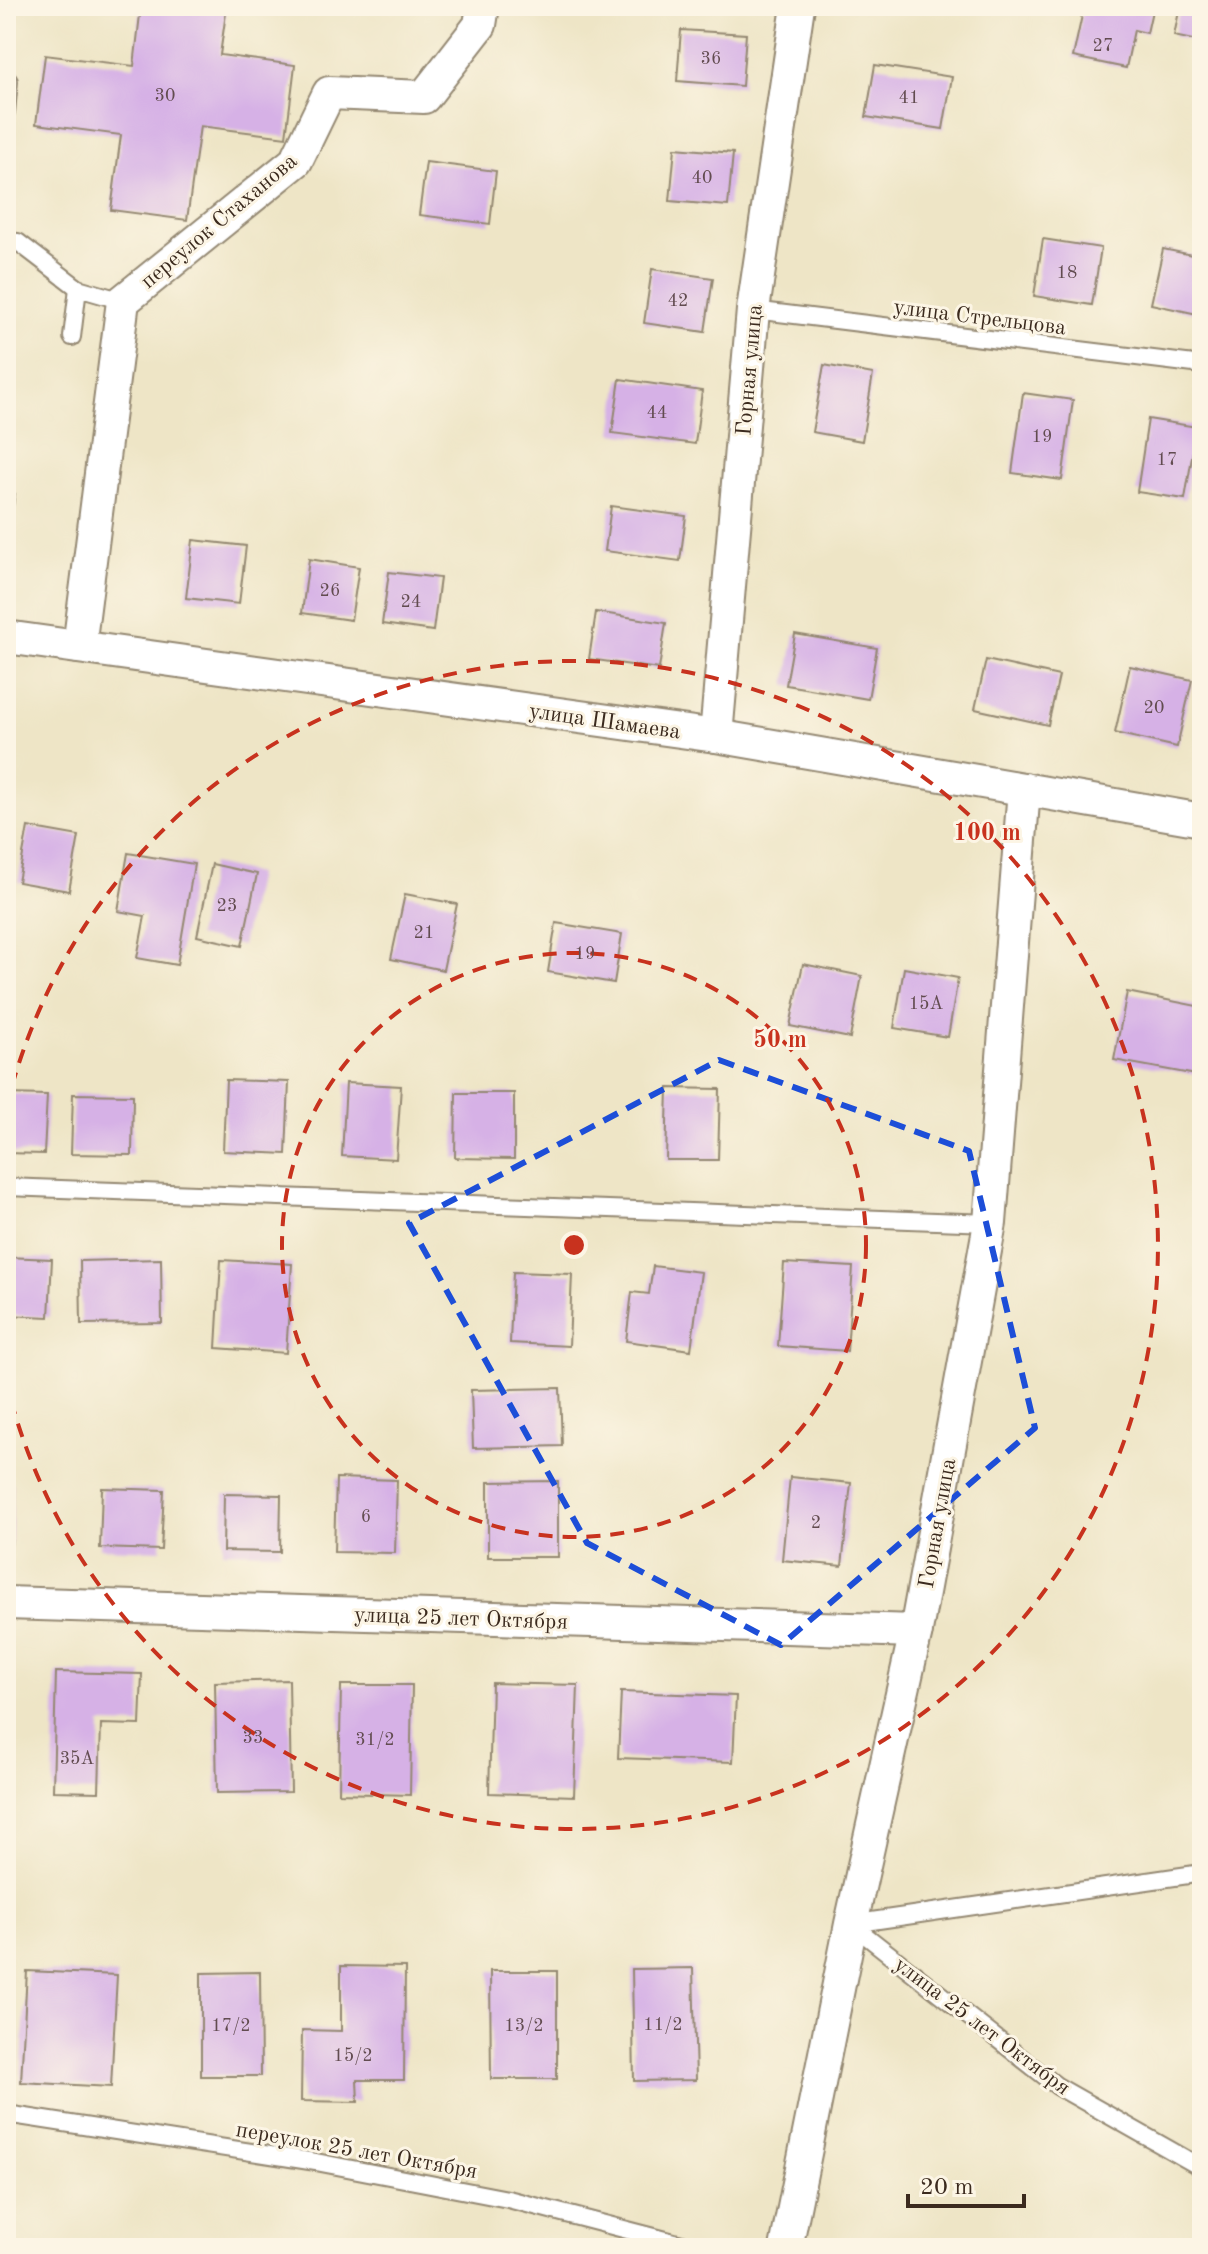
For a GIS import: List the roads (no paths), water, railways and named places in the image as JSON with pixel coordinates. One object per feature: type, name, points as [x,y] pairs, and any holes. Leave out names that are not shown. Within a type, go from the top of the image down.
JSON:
[{"type":"street","name":"переулок Стаханова","points":[[79,647],[123,301],[296,161],[329,93],[424,97],[480,25],[483,6]]},
{"type":"street","name":"Горная улица","points":[[716,736],[753,310],[798,6]]},
{"type":"street","name":"улица Шамаева","points":[[6,637],[716,736],[1202,820]]},
{"type":"street","name":"Горная улица","points":[[786,2248],[851,1924],[916,1631],[990,1223],[1024,789]]},
{"type":"street","name":"улица 25 лет Октября","points":[[6,1603],[916,1631]]},
{"type":"lane","points":[[6,112],[9,81]]},
{"type":"lane","points":[[6,241],[18,242],[78,288],[123,301]]},
{"type":"lane","points":[[72,337],[78,288]]},
{"type":"lane","name":"улица Стрельцова","points":[[753,310],[1202,365]]},
{"type":"lane","points":[[6,1187],[990,1223]]},
{"type":"lane","points":[[851,1924],[1202,1873]]},
{"type":"lane","name":"улица 25 лет Октября","points":[[851,1924],[1057,2086],[1202,2168]]},
{"type":"lane","name":"переулок 25 лет Октября","points":[[6,2114],[316,2162],[508,2199],[697,2248]]}]
